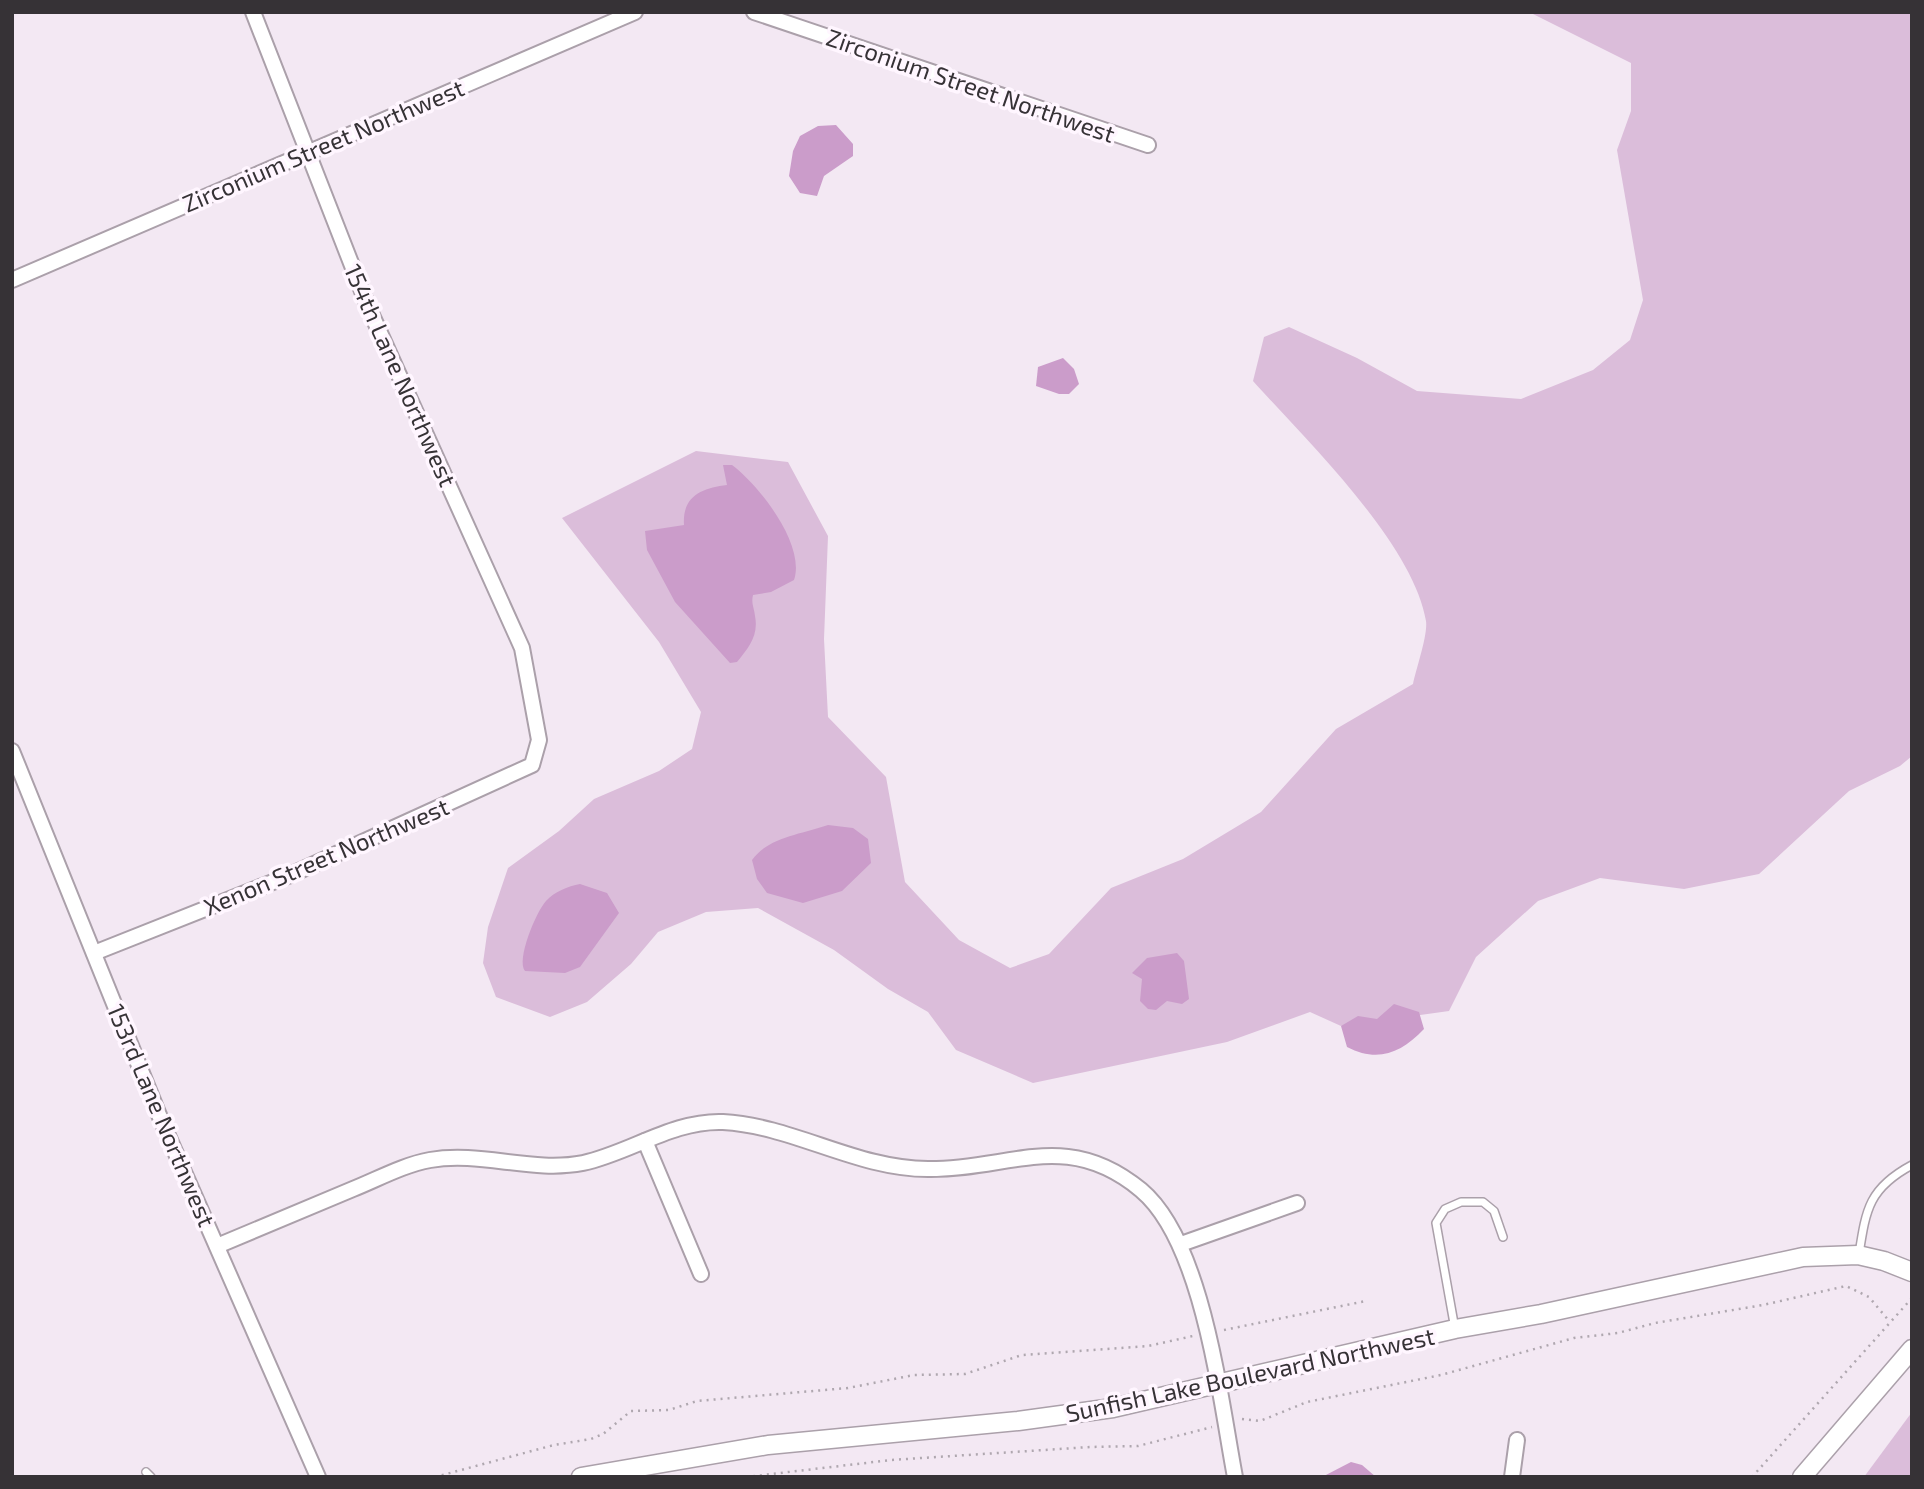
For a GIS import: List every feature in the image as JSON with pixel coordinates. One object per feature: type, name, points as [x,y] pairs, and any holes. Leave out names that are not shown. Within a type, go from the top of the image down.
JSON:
[{"type":"street","name":"154th Lane Northwest","points":[[253,12],[367,304],[522,648],[540,740]]},
{"type":"street","name":"Zirconium Street Northwest","points":[[12,280],[635,12]]},
{"type":"street","name":"Zirconium Street Northwest","points":[[754,12],[1148,145]]},
{"type":"street","name":"Xenon Street Northwest","points":[[94,953],[288,876],[532,765],[540,740]]},
{"type":"street","name":"153rd Lane Northwest","points":[[12,751],[159,1115],[318,1477]]},
{"type":"street","points":[[217,1246],[397,1170],[431,1160],[466,1159],[536,1167],[569,1165],[595,1160],[689,1126],[720,1122],[758,1126],[887,1166],[964,1167],[1043,1155],[1077,1156],[1111,1170],[1141,1191],[1164,1214],[1181,1244],[1201,1305],[1235,1477]]},
{"type":"street","points":[[645,1141],[701,1274]]},
{"type":"street","points":[[1181,1244],[1297,1203]]},
{"type":"street","name":"Sunfish Lake Boulevard Northwest","points":[[582,1477],[768,1445],[1073,1415],[1217,1386],[1455,1329],[1541,1314],[1803,1257],[1858,1255],[1912,1272]]},
{"type":"street","points":[[1802,1477],[1912,1349]]},
{"type":"street","points":[[1513,1477],[1517,1440]]},
{"type":"lane","points":[[1858,1255],[1865,1214],[1871,1198],[1892,1176],[1912,1165]]},
{"type":"lane","points":[[1455,1329],[1436,1223],[1445,1209],[1453,1205],[1461,1202],[1483,1202],[1494,1211],[1503,1237]]},
{"type":"path","points":[[746,1477],[891,1460],[1138,1446],[1242,1419],[1259,1421],[1307,1402],[1441,1375],[1574,1338],[1618,1333],[1655,1323],[1763,1305],[1846,1286],[1869,1297],[1890,1322]]},
{"type":"path","points":[[1752,1477],[1912,1298]]},
{"type":"path","points":[[435,1477],[554,1445],[591,1439],[603,1434],[631,1411],[669,1410],[697,1401],[848,1388],[914,1375],[965,1374],[1022,1354],[1147,1346],[1366,1301]]},
{"type":"shaded area","points":[[1529,12],[1912,12],[1912,756],[1900,766],[1849,791],[1759,874],[1684,889],[1600,878],[1538,901],[1476,957],[1449,1011],[1341,1026],[1310,1012],[1227,1042],[1033,1083],[956,1050],[928,1012],[888,989],[834,950],[758,908],[706,912],[658,932],[631,964],[587,1002],[550,1017],[496,997],[483,963],[488,927],[508,868],[559,831],[594,799],[659,771],[692,749],[701,712],[659,642],[562,518],[696,451],[788,462],[828,536],[824,639],[828,717],[886,777],[905,882],[959,940],[1010,968],[1049,954],[1111,888],[1183,859],[1261,812],[1336,729],[1413,684],[1424,643],[1426,621],[1417,591],[1401,559],[1380,526],[1328,462],[1253,381],[1264,337],[1289,327],[1357,358],[1417,391],[1521,399],[1593,370],[1630,340],[1643,300],[1617,150],[1631,111],[1631,63]]},
{"type":"shaded area","points":[[836,125],[853,144],[853,156],[824,176],[817,196],[800,193],[789,176],[793,151],[800,136],[818,126]]},
{"type":"shaded area","points":[[1063,358],[1074,369],[1079,384],[1069,394],[1059,394],[1036,386],[1038,367]]},
{"type":"shaded area","points":[[723,465],[732,465],[743,474],[767,501],[787,534],[796,566],[794,580],[771,592],[753,595],[756,623],[754,636],[737,662],[730,663],[675,602],[647,550],[645,531],[684,525],[686,507],[695,495],[709,488],[727,485]]},
{"type":"shaded area","points":[[828,825],[853,828],[868,839],[871,863],[842,891],[803,903],[767,893],[757,879],[752,860],[759,852],[776,841]]},
{"type":"shaded area","points":[[580,884],[607,893],[619,913],[580,967],[565,973],[525,971],[525,947],[542,907],[557,892]]},
{"type":"shaded area","points":[[1177,953],[1184,961],[1189,999],[1182,1004],[1167,1001],[1156,1010],[1148,1009],[1140,1001],[1142,979],[1132,973],[1147,958]]},
{"type":"shaded area","points":[[1394,1004],[1419,1012],[1424,1029],[1407,1044],[1388,1053],[1369,1054],[1347,1047],[1341,1026],[1358,1016],[1377,1019]]},
{"type":"shaded area","points":[[1912,1412],[1912,1477],[1864,1477]]},
{"type":"shaded area","points":[[1351,1462],[1362,1465],[1376,1477],[1322,1477]]}]
